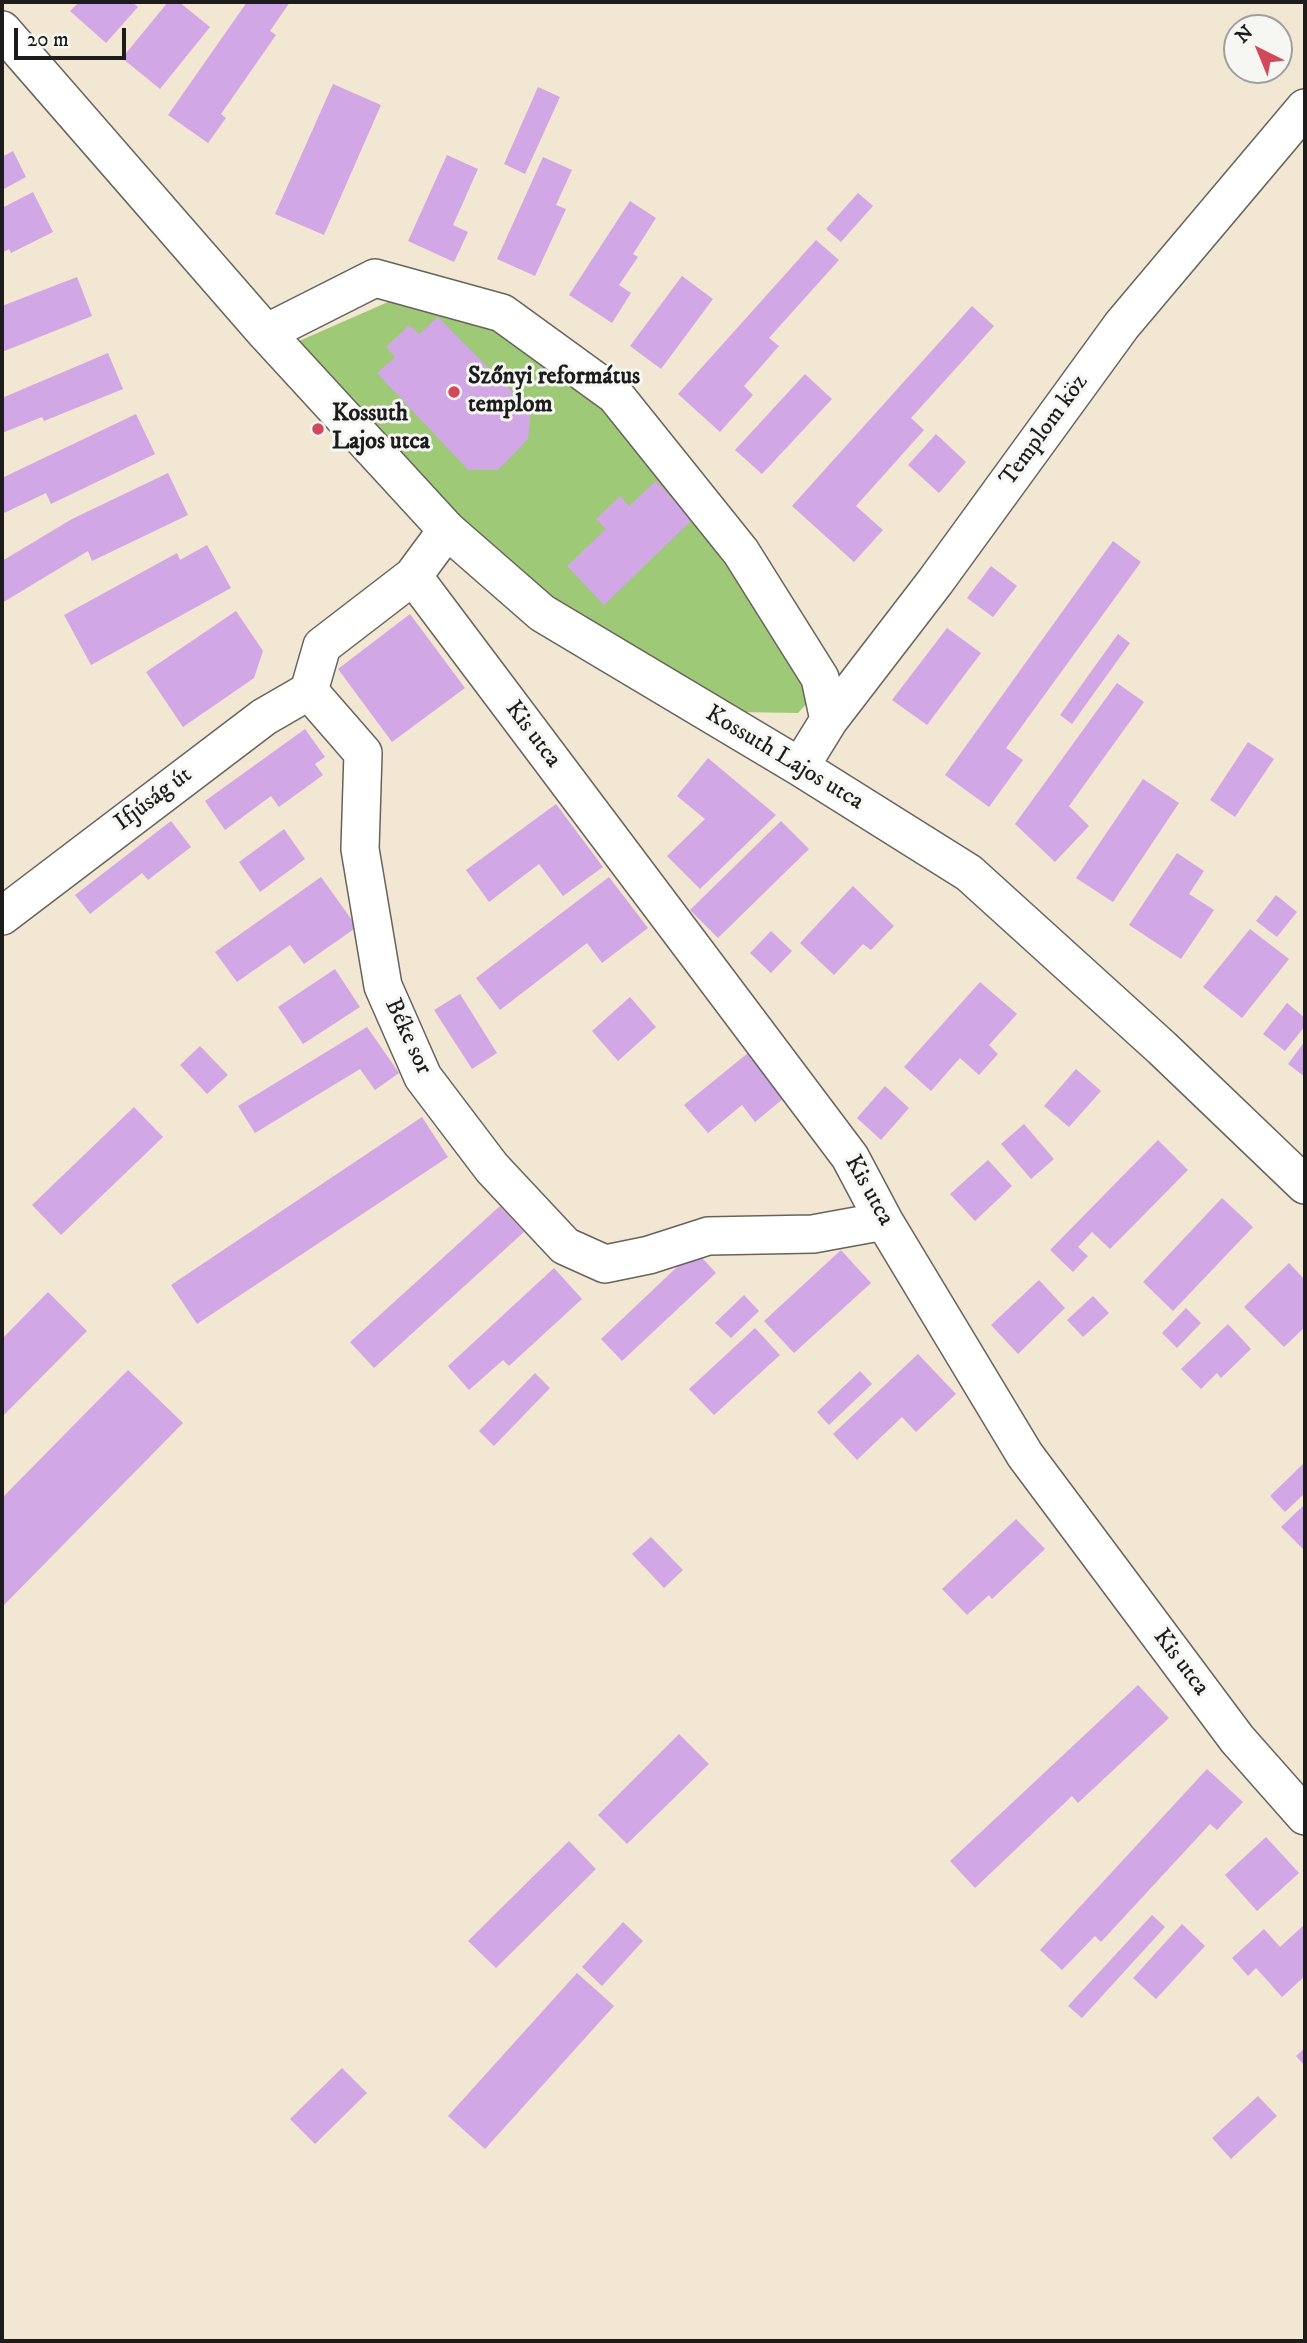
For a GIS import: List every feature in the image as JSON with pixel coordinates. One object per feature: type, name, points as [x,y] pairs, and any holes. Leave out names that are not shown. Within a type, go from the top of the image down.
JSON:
[{"type":"street","name":"Kossuth Lajos utca","points":[[2,30],[266,333],[447,530],[542,613],[800,766],[969,873],[1162,1048],[1305,1185]]},
{"type":"street","name":"Templom köz","points":[[800,766],[829,720],[935,582],[1122,325],[1305,108]]},
{"type":"street","points":[[266,333],[375,278],[502,313],[615,395],[741,552],[820,678],[829,720]]},
{"type":"street","points":[[309,691],[322,646],[413,576],[447,530]]},
{"type":"street","name":"Kis utca","points":[[413,576],[850,1157],[884,1221],[1025,1455],[1237,1739],[1305,1816]]},
{"type":"street","name":"Ifjúság út","points":[[2,916],[264,717],[309,691]]},
{"type":"street","name":"Béke sor","points":[[309,691],[363,753],[360,849],[383,986],[423,1077],[492,1168],[565,1246],[605,1264],[649,1255],[708,1236],[813,1234],[884,1221]]},
{"type":"green space","points":[[388,302],[441,313],[505,334],[604,409],[642,453],[781,639],[810,700],[798,713],[740,712],[554,604],[459,523],[299,341]]},
{"type":"building","points":[[79,2],[132,2],[138,7],[106,43],[70,11]]},
{"type":"building","points":[[168,2],[179,2],[210,27],[160,89],[122,58]]},
{"type":"building","points":[[247,2],[290,2],[270,31],[276,35],[221,114],[226,118],[208,143],[168,115]]},
{"type":"building","points":[[333,84],[381,105],[324,235],[275,214]]},
{"type":"building","points":[[538,87],[560,97],[525,174],[504,164]]},
{"type":"building","points":[[13,151],[26,177],[2,190],[2,157]]},
{"type":"building","points":[[447,155],[478,169],[453,225],[468,232],[454,262],[408,241]]},
{"type":"building","points":[[543,157],[572,170],[556,205],[566,209],[535,276],[497,259]]},
{"type":"building","points":[[33,192],[53,232],[11,253],[9,249],[2,253],[2,208]]},
{"type":"building","points":[[858,193],[873,206],[841,242],[826,229]]},
{"type":"building","points":[[630,201],[656,218],[633,254],[638,257],[619,285],[631,293],[612,323],[569,295]]},
{"type":"building","points":[[816,240],[839,260],[769,338],[779,346],[744,386],[753,395],[720,432],[678,394]]},
{"type":"building","points":[[682,276],[713,299],[661,369],[630,346]]},
{"type":"building","points":[[77,277],[92,316],[2,352],[2,306]]},
{"type":"building","points":[[972,306],[994,326],[911,418],[924,430],[856,506],[883,530],[854,562],[792,506]]},
{"type":"building","name":"Szőnyi református templom","points":[[438,317],[531,411],[528,439],[498,470],[468,470],[377,373],[395,357],[386,347],[409,325],[419,334]]},
{"type":"building","points":[[108,353],[123,389],[44,421],[42,417],[2,433],[2,398]]},
{"type":"building","points":[[805,374],[832,399],[762,474],[735,450]]},
{"type":"building","points":[[136,414],[155,454],[51,504],[46,493],[2,514],[2,478]]},
{"type":"building","points":[[936,434],[966,462],[939,493],[908,465]]},
{"type":"building","points":[[168,473],[188,515],[92,561],[88,551],[2,603],[2,561],[72,519]]},
{"type":"building","points":[[656,481],[692,520],[604,605],[567,566],[606,529],[596,519],[620,496],[629,506]]},
{"type":"building","points":[[1113,541],[1141,562],[1006,748],[1023,760],[989,807],[945,775]]},
{"type":"building","points":[[207,545],[231,588],[91,665],[64,615],[177,553],[180,560]]},
{"type":"building","points":[[991,566],[1017,586],[993,617],[967,598]]},
{"type":"building","points":[[236,611],[263,651],[254,678],[183,727],[146,672]]},
{"type":"building","points":[[410,614],[465,688],[392,742],[338,669]]},
{"type":"building","points":[[947,628],[981,653],[927,725],[892,700]]},
{"type":"building","points":[[1118,634],[1130,643],[1072,724],[1060,715]]},
{"type":"building","points":[[1117,683],[1144,702],[1069,806],[1089,826],[1055,862],[1015,824]]},
{"type":"building","points":[[305,729],[325,757],[315,764],[323,775],[279,807],[271,796],[225,830],[205,801]]},
{"type":"building","points":[[1248,742],[1274,759],[1235,817],[1210,800]]},
{"type":"building","points":[[708,758],[776,815],[700,889],[667,856],[705,819],[677,796]]},
{"type":"building","points":[[1143,779],[1179,803],[1113,902],[1076,878]]},
{"type":"building","points":[[556,804],[603,867],[563,896],[539,864],[489,902],[466,870]]},
{"type":"building","points":[[171,821],[191,847],[148,880],[142,873],[90,914],[75,895]]},
{"type":"building","points":[[781,821],[809,849],[718,938],[690,910]]},
{"type":"building","points":[[284,829],[305,859],[260,892],[239,862]]},
{"type":"building","points":[[1177,853],[1204,871],[1189,894],[1214,910],[1181,959],[1129,925]]},
{"type":"building","points":[[321,877],[357,927],[304,964],[290,945],[237,982],[215,952]]},
{"type":"building","points":[[609,877],[648,928],[602,963],[587,943],[500,1010],[476,978]]},
{"type":"building","points":[[853,886],[894,926],[871,950],[863,944],[834,975],[800,943]]},
{"type":"building","points":[[1276,895],[1297,912],[1277,937],[1256,921]]},
{"type":"building","points":[[1250,929],[1289,959],[1242,1018],[1203,987]]},
{"type":"building","points":[[771,931],[792,951],[771,973],[750,953]]},
{"type":"building","points":[[335,969],[360,1007],[303,1044],[278,1007]]},
{"type":"building","points":[[980,982],[1017,1014],[989,1045],[998,1054],[979,1075],[960,1058],[931,1091],[904,1067]]},
{"type":"building","points":[[460,994],[497,1053],[472,1069],[434,1010]]},
{"type":"building","points":[[630,997],[656,1027],[618,1061],[592,1031]]},
{"type":"building","points":[[1287,1003],[1305,1018],[1305,1026],[1285,1051],[1263,1034]]},
{"type":"building","points":[[367,1027],[399,1073],[375,1090],[360,1069],[255,1133],[238,1106]]},
{"type":"building","points":[[1305,1041],[1305,1077],[1288,1064]]},
{"type":"building","points":[[200,1046],[228,1075],[207,1094],[180,1065]]},
{"type":"building","points":[[748,1053],[784,1098],[755,1122],[742,1105],[708,1133],[684,1105]]},
{"type":"building","points":[[1076,1069],[1101,1091],[1069,1127],[1044,1106]]},
{"type":"building","points":[[885,1086],[909,1108],[881,1140],[857,1118]]},
{"type":"building","points":[[134,1107],[163,1137],[61,1235],[32,1205]]},
{"type":"building","points":[[422,1117],[448,1157],[197,1324],[171,1285]]},
{"type":"building","points":[[1024,1124],[1054,1159],[1031,1179],[1001,1144]]},
{"type":"building","points":[[1158,1140],[1188,1170],[1110,1249],[1092,1232],[1078,1247],[1088,1256],[1073,1272],[1050,1250]]},
{"type":"building","points":[[988,1160],[1012,1186],[975,1221],[950,1194]]},
{"type":"building","points":[[1222,1198],[1253,1227],[1173,1311],[1143,1282]]},
{"type":"building","points":[[500,1206],[524,1232],[374,1368],[350,1342]]},
{"type":"building","points":[[695,1250],[716,1273],[622,1361],[601,1339]]},
{"type":"building","points":[[841,1250],[871,1283],[794,1353],[764,1321]]},
{"type":"building","points":[[1289,1263],[1305,1280],[1305,1327],[1284,1347],[1244,1307]]},
{"type":"building","points":[[554,1268],[582,1299],[509,1366],[503,1360],[469,1390],[448,1366]]},
{"type":"building","points":[[1039,1280],[1065,1308],[1018,1354],[991,1325]]},
{"type":"building","points":[[48,1292],[87,1331],[2,1417],[2,1339]]},
{"type":"building","points":[[744,1295],[759,1311],[731,1338],[715,1323]]},
{"type":"building","points":[[1093,1296],[1109,1313],[1083,1337],[1067,1320]]},
{"type":"building","points":[[1186,1308],[1201,1323],[1177,1348],[1162,1333]]},
{"type":"building","points":[[1228,1324],[1251,1349],[1221,1378],[1217,1373],[1201,1389],[1181,1369]]},
{"type":"building","points":[[755,1328],[780,1355],[714,1415],[689,1389]]},
{"type":"building","points":[[918,1354],[956,1394],[916,1432],[902,1417],[857,1460],[833,1434]]},
{"type":"building","points":[[128,1370],[183,1423],[2,1607],[2,1498]]},
{"type":"building","points":[[860,1371],[872,1384],[829,1425],[817,1412]]},
{"type":"building","points":[[535,1373],[550,1388],[494,1446],[479,1431]]},
{"type":"building","points":[[1305,1462],[1305,1493],[1285,1512],[1270,1496]]},
{"type":"building","points":[[1305,1504],[1305,1551],[1281,1527]]},
{"type":"building","points":[[1016,1519],[1045,1549],[992,1599],[989,1595],[967,1615],[942,1589]]},
{"type":"building","points":[[651,1537],[683,1570],[664,1588],[632,1554]]},
{"type":"building","points":[[1138,1685],[1169,1718],[1078,1803],[1072,1796],[975,1888],[950,1861]]},
{"type":"building","points":[[679,1734],[709,1764],[627,1844],[598,1815]]},
{"type":"building","points":[[1207,1769],[1243,1802],[1217,1830],[1210,1824],[1101,1942],[1095,1936],[1062,1970],[1040,1950]]},
{"type":"building","points":[[1266,1837],[1299,1873],[1257,1911],[1225,1875]]},
{"type":"building","points":[[569,1841],[596,1869],[496,1968],[468,1941]]},
{"type":"building","points":[[1152,1915],[1165,1927],[1082,2018],[1068,2006]]},
{"type":"building","points":[[623,1922],[643,1941],[602,1986],[582,1967]]},
{"type":"building","points":[[1182,1924],[1205,1946],[1156,1999],[1133,1978]]},
{"type":"building","points":[[1305,1924],[1305,1976],[1282,1997],[1256,1968],[1248,1976],[1232,1958],[1264,1929],[1280,1947]]},
{"type":"building","points":[[577,1973],[614,2006],[485,2149],[448,2116]]},
{"type":"building","points":[[1305,2048],[1305,2066],[1296,2056]]},
{"type":"building","points":[[342,2068],[367,2093],[315,2144],[290,2119]]},
{"type":"building","points":[[1258,2096],[1277,2116],[1231,2159],[1212,2138]]},
{"type":"place","name":"Szőnyi református templom","points":[[454,392]]},
{"type":"place","name":"Kossuth Lajos utca","points":[[318,429]]}]
